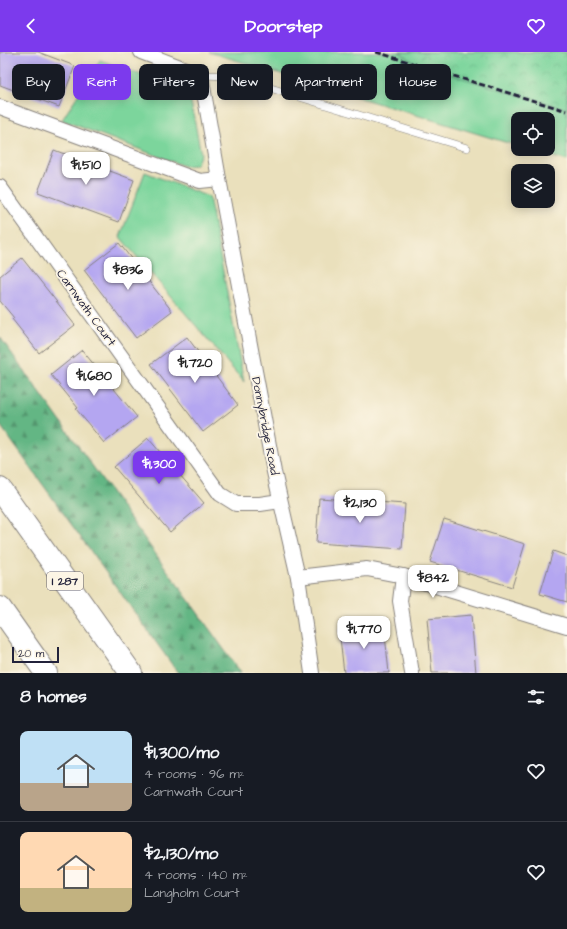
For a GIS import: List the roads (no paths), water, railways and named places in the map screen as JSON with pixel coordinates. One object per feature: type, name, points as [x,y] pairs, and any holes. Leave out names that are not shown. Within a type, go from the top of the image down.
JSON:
[{"type":"highway","name":"I 287","points":[[0,489],[131,673]]},
{"type":"highway","points":[[0,608],[46,673]]},
{"type":"street","points":[[141,52],[172,64]]},
{"type":"street","name":"Donnybridge Road","points":[[205,100],[280,501],[298,577],[312,673]]},
{"type":"street","points":[[0,107],[200,181],[219,179]]},
{"type":"street","name":"Carnwath Court","points":[[0,187],[220,494],[236,504],[260,504],[280,501]]},
{"type":"street","points":[[298,577],[367,569],[402,576],[567,626]]},
{"type":"street","points":[[402,576],[400,601],[412,673]]},
{"type":"lane","points":[[209,75],[231,76],[467,148]]},
{"type":"railway","points":[[376,52],[567,111]]}]
